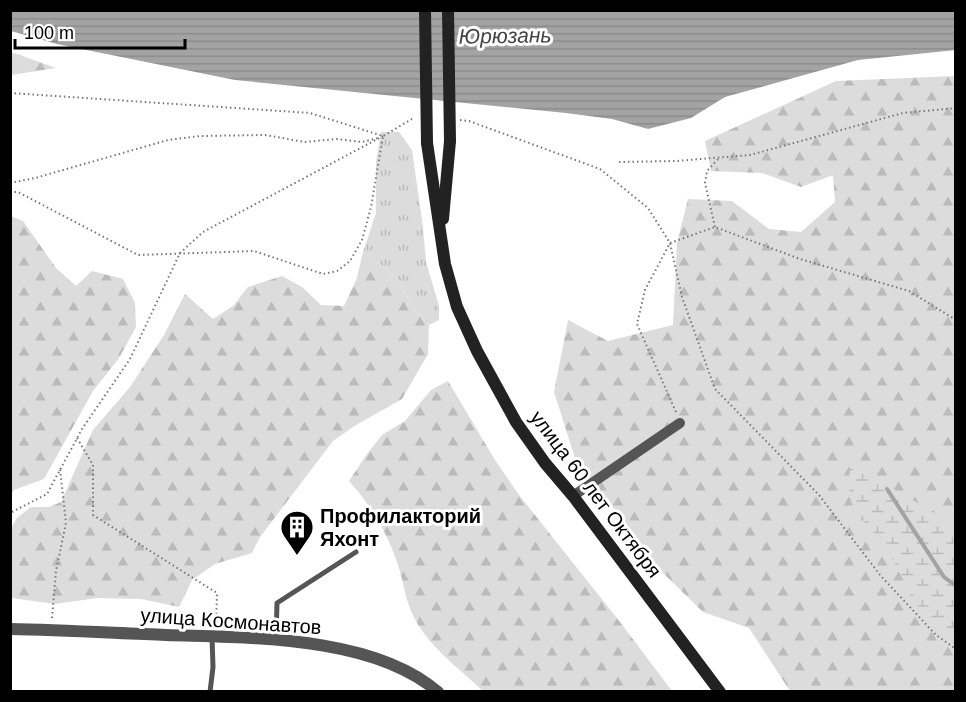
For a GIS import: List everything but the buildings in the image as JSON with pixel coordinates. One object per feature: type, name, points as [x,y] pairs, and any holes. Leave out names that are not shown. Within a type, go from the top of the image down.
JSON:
[{"type":"main road","points":[[425,10],[427,143],[442,238]]},
{"type":"main road","points":[[442,238],[450,141],[448,10]]},
{"type":"main road","name":"улица 60 лет Октября","points":[[442,238],[451,288],[477,351],[516,422],[544,463],[573,496],[720,692]]},
{"type":"street","points":[[573,496],[680,423]]},
{"type":"street","name":"улица Космонавтов","points":[[10,628],[212,637],[325,646],[366,656],[408,671],[438,692]]},
{"type":"lane","points":[[276,641],[277,603],[356,552]]},
{"type":"lane","points":[[210,692],[213,667],[212,637]]},
{"type":"path","points":[[10,93],[310,113],[383,136]]},
{"type":"path","points":[[619,162],[676,161],[750,155],[903,113],[956,108]]},
{"type":"path","points":[[12,512],[47,494],[77,438],[130,359],[180,253],[203,232],[412,119],[423,119]]},
{"type":"path","points":[[457,120],[469,121],[600,169],[648,208],[670,243],[682,297],[715,389],[819,495],[880,575],[936,635],[956,649]]},
{"type":"path","points":[[10,183],[168,140],[200,136],[266,135],[305,142],[337,139],[362,142],[383,136]]},
{"type":"path","points":[[10,192],[18,192],[138,255],[254,250],[323,274],[337,271],[350,261],[362,240],[371,207],[383,136]]},
{"type":"path","points":[[715,227],[705,183],[707,171],[719,158]]},
{"type":"path","points":[[680,423],[637,324],[645,290],[670,243],[715,227],[800,260],[909,291],[956,320]]},
{"type":"path","points":[[77,438],[93,465],[93,515],[217,593],[217,625],[212,637]]},
{"type":"path","points":[[51,630],[56,571],[66,523],[60,469]]},
{"type":"green space","points":[[11,52],[56,68],[11,75]]},
{"type":"green space","points":[[955,76],[955,691],[790,691],[749,628],[703,612],[662,572],[575,458],[554,392],[568,320],[608,341],[673,325],[677,243],[688,199],[732,201],[769,229],[801,232],[835,202],[833,175],[801,187],[762,173],[711,171],[705,141],[836,81]]},
{"type":"green space","points":[[381,132],[399,132],[412,150],[426,262],[439,306],[439,320],[429,325],[415,311],[395,276],[363,252],[376,213],[376,162]]},
{"type":"green space","points":[[11,216],[23,221],[56,268],[76,286],[92,271],[123,279],[135,303],[136,327],[119,358],[93,391],[44,479],[14,490],[11,494]]},
{"type":"green space","points":[[363,252],[395,276],[415,311],[429,325],[428,354],[402,399],[333,441],[260,537],[252,553],[215,564],[192,580],[179,607],[141,599],[97,598],[55,604],[11,598],[11,528],[17,518],[31,507],[49,507],[61,502],[93,430],[130,387],[164,335],[185,294],[213,319],[233,306],[248,287],[282,276],[302,287],[321,305],[344,306],[357,278]]},
{"type":"green space","points":[[448,381],[495,460],[519,495],[672,691],[483,691],[434,646],[418,625],[406,595],[394,553],[384,531],[365,500],[349,481],[382,435],[405,421],[431,390]]},
{"type":"green space","points":[[850,467],[871,475],[934,511],[949,525],[953,535],[956,564],[955,644],[942,635],[922,612],[883,544],[852,504],[849,490]]},
{"type":"water","name":"Юрюзань","points":[[955,10],[956,50],[858,60],[725,97],[691,118],[648,129],[612,119],[566,113],[235,80],[57,44],[11,31],[10,11]]},
{"type":"waterway","points":[[887,489],[944,577],[956,586]]},
{"type":"place","name":"Профилакторий Яхонт","points":[[297,556]]}]
